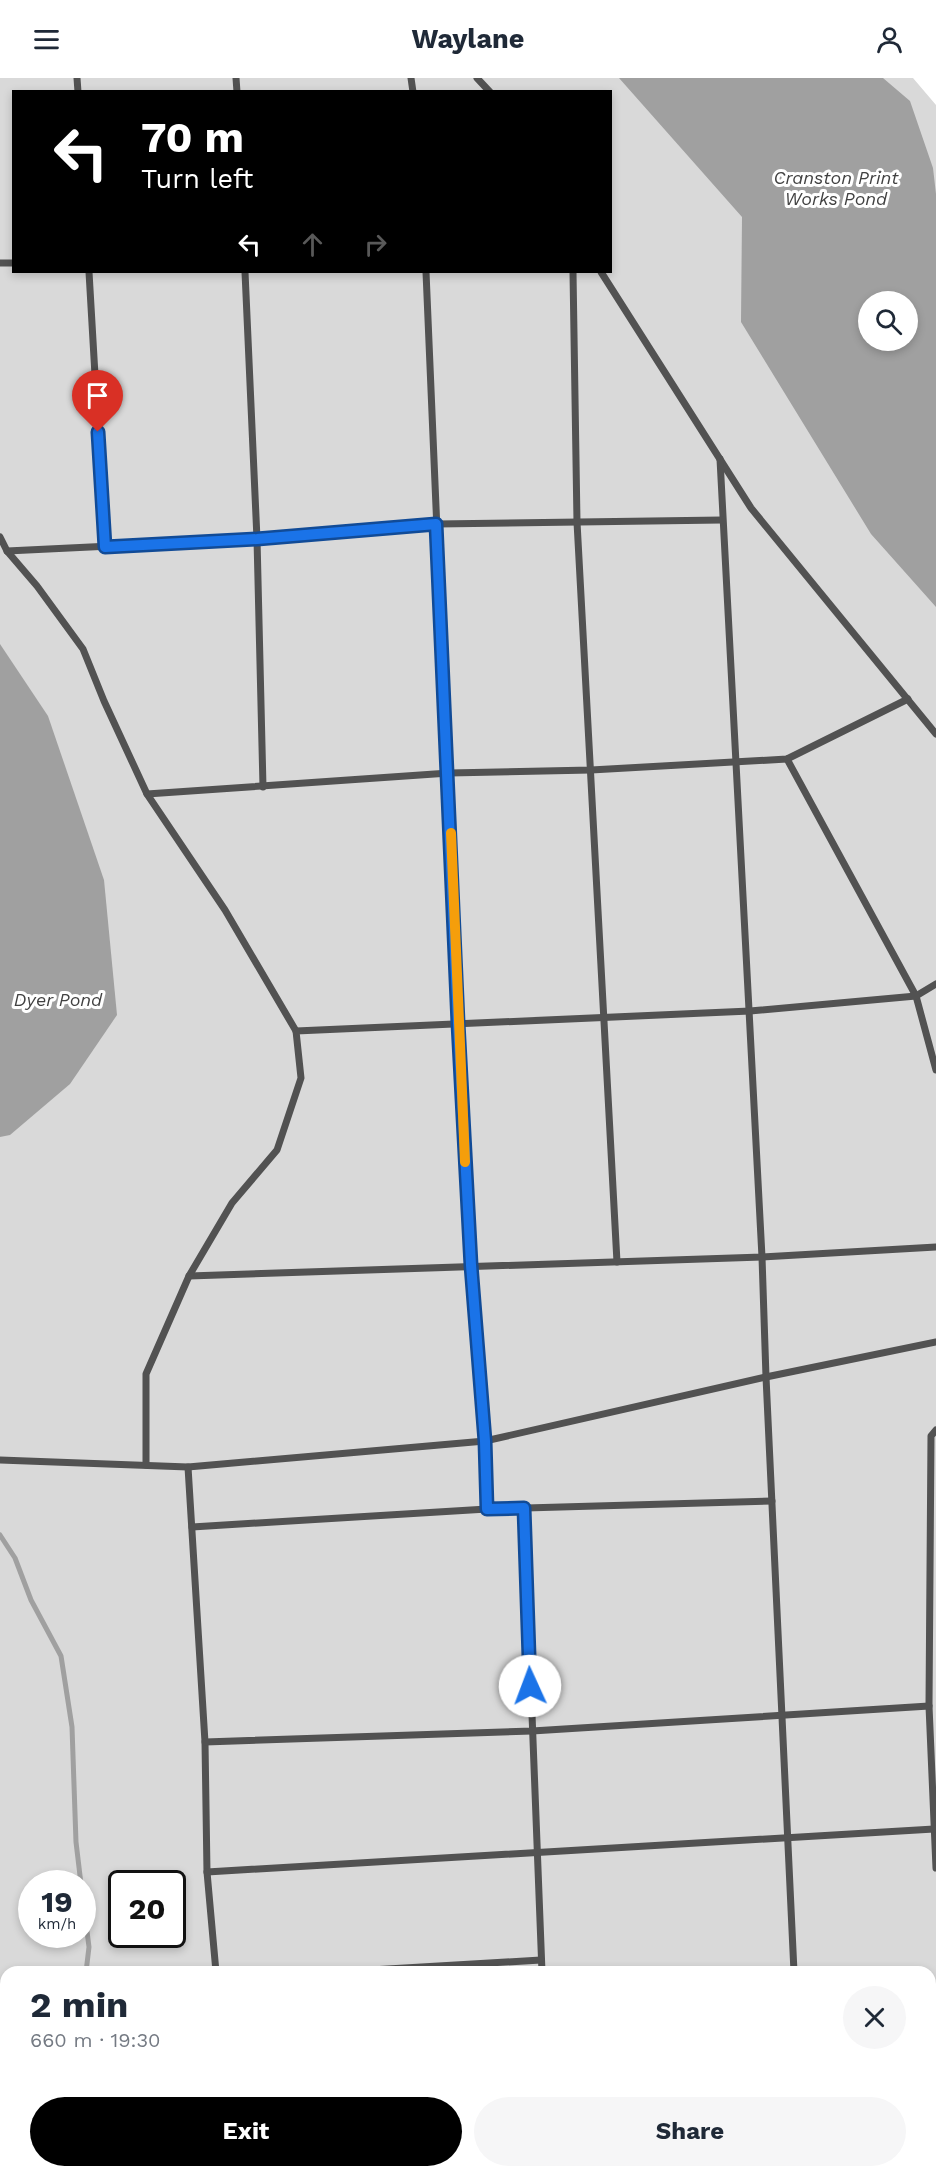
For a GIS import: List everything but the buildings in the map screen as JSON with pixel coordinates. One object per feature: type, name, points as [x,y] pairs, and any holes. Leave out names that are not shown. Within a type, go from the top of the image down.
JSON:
[{"type":"lane","points":[[477,78],[488,90]]},
{"type":"lane","points":[[89,273],[105,547]]},
{"type":"lane","points":[[245,273],[257,539],[263,787]]},
{"type":"lane","points":[[426,273],[458,1023],[471,1265],[485,1441],[487,1509]]},
{"type":"lane","points":[[573,273],[577,522],[617,1262]]},
{"type":"lane","points":[[602,273],[751,508],[936,734]]},
{"type":"lane","points":[[720,459],[750,1011],[794,1966]]},
{"type":"lane","points":[[8,551],[257,539],[436,524],[722,520]]},
{"type":"lane","points":[[0,537],[8,551],[83,649],[147,794],[225,910],[296,1030],[301,1078],[277,1150],[232,1203],[189,1276],[146,1374],[146,1466]]},
{"type":"lane","points":[[147,794],[448,773],[591,770],[787,759],[908,699]]},
{"type":"lane","points":[[787,759],[916,996],[936,1070]]},
{"type":"lane","points":[[296,1030],[750,1011],[916,996],[936,984]]},
{"type":"lane","points":[[189,1276],[762,1257],[936,1247]]},
{"type":"lane","points":[[0,1460],[188,1467],[485,1441],[766,1377],[936,1342]]},
{"type":"lane","points":[[936,1430],[931,1436],[928,1706],[936,1868]]},
{"type":"lane","points":[[188,1467],[205,1742],[207,1872],[215,1966]]},
{"type":"lane","points":[[192,1527],[487,1509],[772,1501]]},
{"type":"lane","points":[[524,1508],[542,1966]]},
{"type":"lane","points":[[205,1742],[532,1731],[928,1706]]},
{"type":"lane","points":[[207,1872],[934,1829]]},
{"type":"lane","points":[[438,1966],[541,1960]]},
{"type":"shaded area","points":[[0,78],[913,78],[936,105],[936,1966],[0,1966]]},
{"type":"water","name":"Cranston Print Works Pond","points":[[619,78],[883,78],[910,101],[933,168],[936,194],[936,607],[871,534],[741,322],[742,217]]},
{"type":"water","name":"Dyer Pond","points":[[0,644],[48,716],[104,880],[117,1015],[70,1084],[10,1135],[0,1137]]},
{"type":"waterway","points":[[0,1535],[15,1558],[31,1600],[61,1656],[72,1727],[76,1842],[79,1870]]},
{"type":"waterway","points":[[87,1966],[89,1948]]},
{"type":"slow traffic","points":[[451,833],[465,1162]]},
{"type":"route","points":[[98,432],[105,547],[257,539],[436,524],[458,1023],[471,1265],[485,1441],[487,1509],[524,1508],[530,1686]]}]
